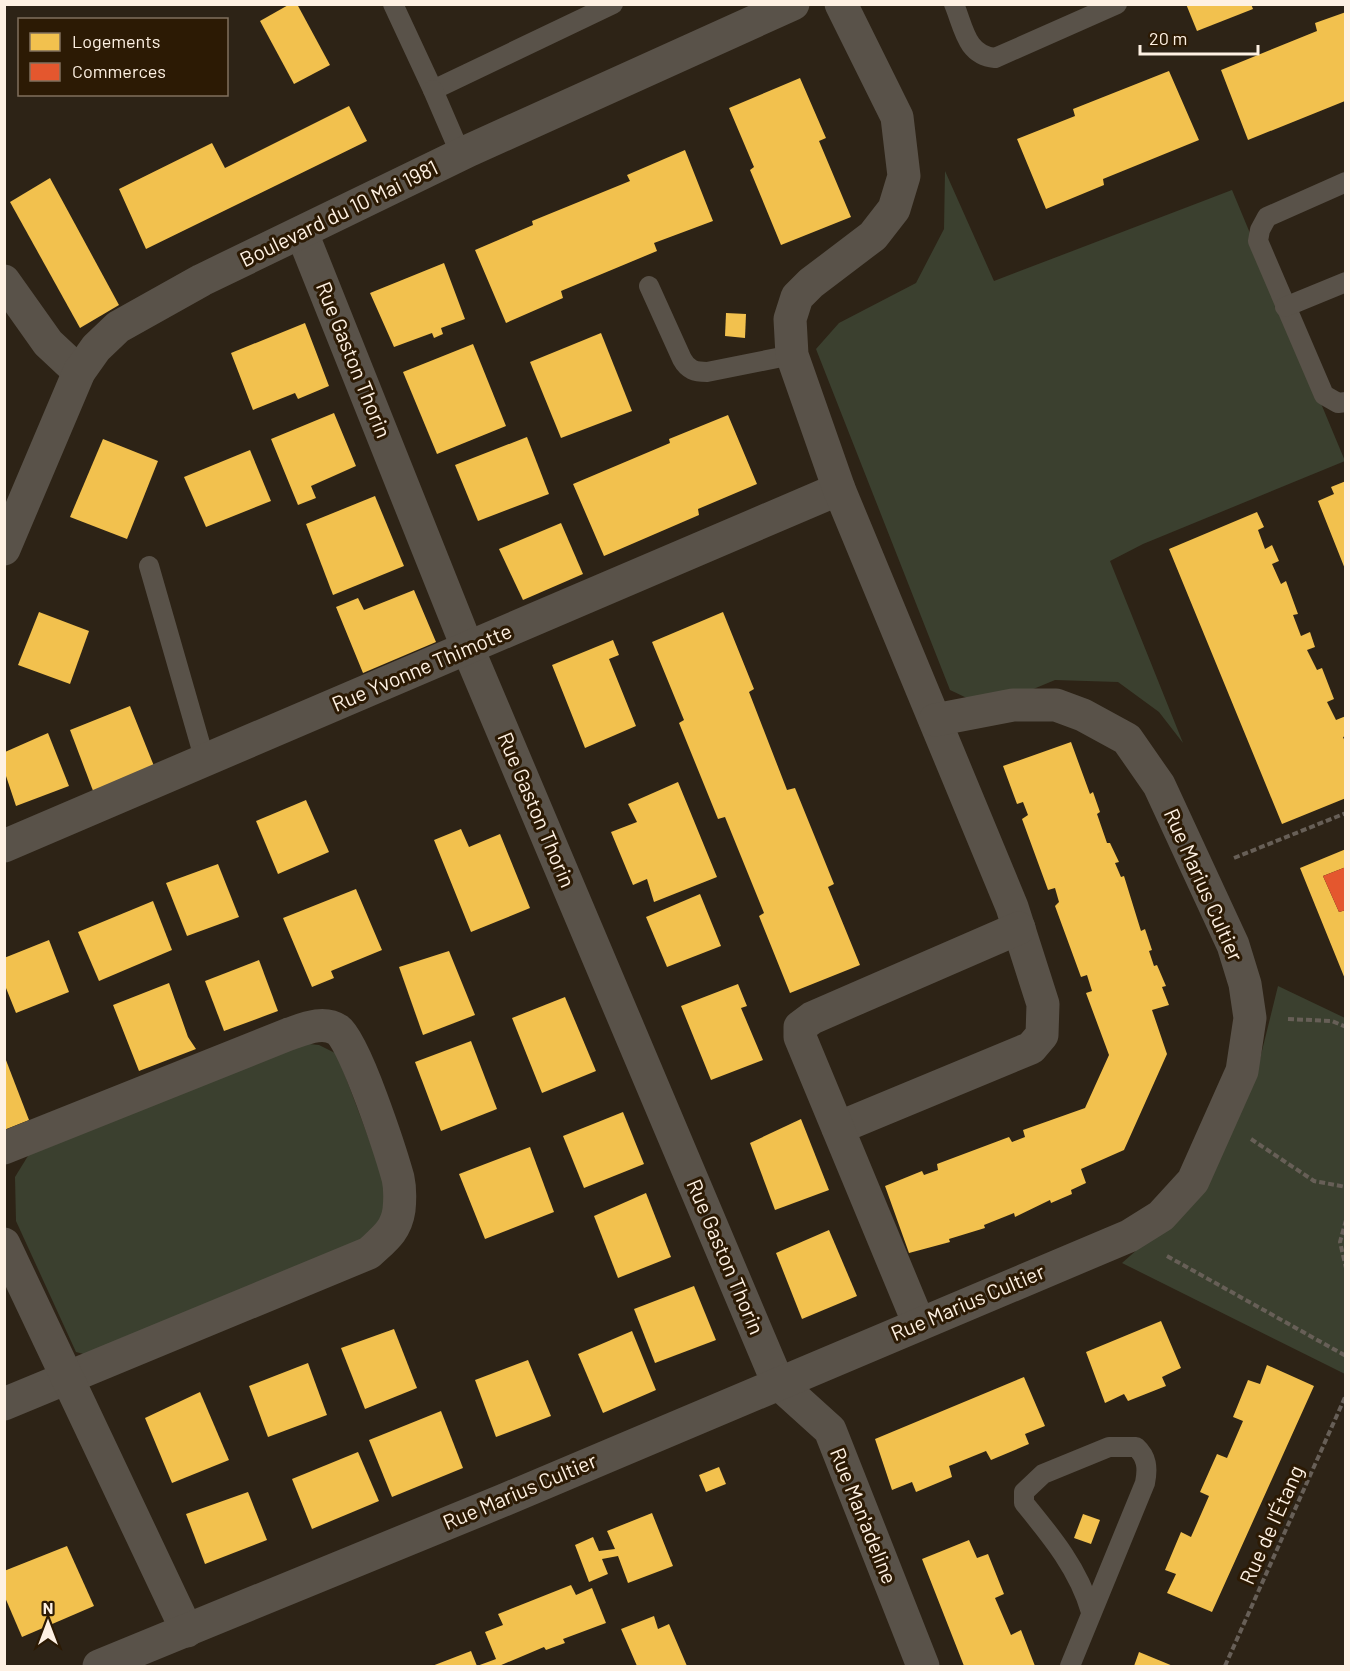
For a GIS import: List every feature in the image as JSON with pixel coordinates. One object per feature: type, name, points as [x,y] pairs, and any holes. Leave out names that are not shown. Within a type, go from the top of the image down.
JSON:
[{"type":"street","name":"Boulevard du 10 Mai 1981","points":[[4,549],[79,372],[96,348],[118,327],[202,280],[461,155],[793,4]]},
{"type":"street","points":[[838,1128],[1031,1048],[1042,1035],[1043,1004],[1019,928],[839,489],[792,355],[790,319],[797,297],[811,283],[873,236],[894,209],[904,176],[897,117],[841,4]]},
{"type":"street","name":"Rue Gaston Thorin","points":[[302,233],[468,649],[778,1383]]},
{"type":"street","points":[[4,281],[48,343],[79,372]]},
{"type":"street","name":"Rue Yvonne Thimotte","points":[[4,846],[839,489]]},
{"type":"street","name":"Rue Marius Cultier","points":[[99,1666],[188,1631],[1130,1236],[1161,1216],[1193,1181],[1219,1118],[1242,1071],[1250,1018],[1245,984],[1233,945],[1159,785],[1127,739],[1083,715],[1056,705],[1013,705],[935,720]]},
{"type":"street","points":[[919,1324],[800,1037],[801,1028],[812,1018],[1019,928]]},
{"type":"street","points":[[4,1148],[289,1034],[311,1026],[325,1026],[338,1030],[348,1042],[398,1179],[399,1208],[394,1230],[369,1253],[4,1404]]},
{"type":"street","points":[[4,1244],[65,1377],[188,1631]]},
{"type":"street","name":"Rue Man'adeline","points":[[778,1383],[830,1430],[923,1666]]},
{"type":"lane","points":[[393,4],[461,155]]},
{"type":"lane","points":[[433,90],[613,4]]},
{"type":"lane","points":[[954,4],[973,50],[985,57],[995,58],[1117,4]]},
{"type":"lane","points":[[1346,182],[1267,217],[1260,230],[1258,241],[1324,395],[1338,403],[1346,402]]},
{"type":"lane","points":[[1285,307],[1346,282]]},
{"type":"lane","points":[[649,286],[682,359],[687,367],[696,372],[708,372],[792,355]]},
{"type":"lane","points":[[149,566],[205,761]]},
{"type":"lane","points":[[1070,1666],[1145,1483],[1148,1468],[1142,1452],[1136,1447],[1108,1447],[1043,1474],[1024,1492],[1024,1503],[1071,1565],[1085,1591],[1092,1612]]},
{"type":"path","points":[[1200,872],[1346,813]]},
{"type":"path","points":[[1250,1018],[1332,1021],[1346,1027]]},
{"type":"path","points":[[1219,1118],[1314,1181],[1346,1187]]},
{"type":"path","points":[[1346,1220],[1340,1242],[1346,1268]]},
{"type":"path","points":[[1130,1236],[1346,1356]]},
{"type":"path","name":"Rue de l'Étang","points":[[1225,1666],[1346,1395]]},
{"type":"green space","points":[[945,171],[994,281],[1232,190],[1345,461],[1143,544],[1110,561],[1183,743],[1159,712],[1118,682],[1055,680],[988,708],[950,690],[816,349],[839,323],[916,283],[944,229]]},
{"type":"green space","points":[[1278,986],[1345,1018],[1345,1374],[1122,1263],[1199,1195],[1257,1071]]},
{"type":"green space","points":[[299,1043],[319,1045],[337,1054],[387,1187],[386,1222],[373,1239],[91,1356],[76,1352],[16,1221],[15,1177],[31,1151]]},
{"type":"building: Logements","points":[[290,4],[297,4],[330,65],[294,84],[260,21]]},
{"type":"building: Logements","points":[[1186,4],[1251,4],[1253,9],[1197,31]]},
{"type":"building: Logements","points":[[1346,12],[1345,101],[1248,140],[1221,70],[1317,31],[1315,23]]},
{"type":"building: Logements","points":[[1169,71],[1199,140],[1103,179],[1104,185],[1046,209],[1017,139],[1075,116],[1073,109]]},
{"type":"building: Logements","points":[[800,78],[826,138],[819,141],[851,217],[781,245],[750,170],[754,167],[729,108]]},
{"type":"building: Logements","points":[[349,106],[367,141],[146,249],[119,189],[212,143],[225,168]]},
{"type":"building: Logements","points":[[685,150],[713,221],[654,243],[657,251],[561,291],[563,298],[506,323],[475,250],[533,225],[532,221],[630,181],[627,175]]},
{"type":"building: Logements","points":[[50,178],[119,305],[80,328],[10,202]]},
{"type":"building: Logements","points":[[444,263],[465,319],[441,328],[443,334],[434,338],[432,333],[394,347],[370,293]]},
{"type":"building: Logements","points":[[726,313],[746,314],[745,338],[725,336]]},
{"type":"building: Logements","points":[[305,323],[329,386],[298,399],[295,393],[253,410],[231,353]]},
{"type":"building: Logements","points":[[601,333],[632,411],[561,438],[530,362]]},
{"type":"building: Logements","points":[[473,344],[506,426],[437,454],[403,372]]},
{"type":"building: Logements","points":[[334,413],[356,466],[311,486],[316,498],[298,505],[271,439]]},
{"type":"building: Logements","points":[[728,415],[757,484],[698,509],[699,515],[604,556],[573,484],[670,443],[669,439]]},
{"type":"building: Logements","points":[[527,437],[549,494],[478,521],[455,465]]},
{"type":"building: Logements","points":[[103,439],[158,461],[127,539],[70,517]]},
{"type":"building: Logements","points":[[250,450],[271,501],[206,527],[184,477]]},
{"type":"building: Logements","points":[[1346,481],[1345,569],[1318,501],[1334,494],[1331,487]]},
{"type":"building: Logements","points":[[375,496],[404,566],[333,595],[306,524]]},
{"type":"building: Logements","points":[[1257,512],[1264,527],[1258,530],[1265,549],[1272,545],[1279,561],[1272,564],[1281,584],[1286,581],[1298,614],[1293,615],[1301,636],[1310,632],[1315,647],[1307,650],[1317,670],[1322,668],[1334,699],[1327,702],[1336,720],[1346,716],[1346,736],[1343,737],[1346,744],[1346,798],[1282,824],[1169,549]]},
{"type":"building: Logements","points":[[561,523],[583,574],[523,600],[499,549]]},
{"type":"building: Logements","points":[[414,590],[436,642],[363,673],[336,607],[358,598],[364,610]]},
{"type":"building: Logements","points":[[39,612],[89,631],[70,684],[18,665]]},
{"type":"building: Logements","points":[[723,612],[754,689],[749,692],[787,790],[795,788],[834,884],[828,887],[860,965],[790,993],[759,916],[764,913],[725,817],[718,819],[679,723],[684,720],[652,642]]},
{"type":"building: Logements","points":[[613,640],[619,655],[609,659],[636,726],[585,748],[552,665]]},
{"type":"building: Logements","points":[[130,706],[156,771],[95,796],[70,730]]},
{"type":"building: Logements","points":[[48,733],[69,786],[16,806],[5,773],[5,752]]},
{"type":"building: Logements","points":[[1071,742],[1090,794],[1093,792],[1100,812],[1097,814],[1107,843],[1110,843],[1119,862],[1115,863],[1121,877],[1124,876],[1141,931],[1145,929],[1152,950],[1149,951],[1154,966],[1157,965],[1166,986],[1162,987],[1169,1005],[1152,1010],[1167,1054],[1124,1150],[1081,1169],[1086,1183],[1071,1190],[1072,1194],[1051,1203],[1050,1200],[1015,1217],[1014,1213],[984,1225],[985,1228],[949,1239],[950,1242],[909,1253],[885,1186],[922,1171],[924,1175],[938,1170],[937,1164],[1009,1137],[1012,1142],[1025,1137],[1023,1130],[1085,1108],[1109,1055],[1086,993],[1092,991],[1087,975],[1081,977],[1055,906],[1059,902],[1055,888],[1048,890],[1022,819],[1028,815],[1023,802],[1017,804],[1003,766]]},
{"type":"building: Logements","points":[[678,782],[717,877],[654,902],[647,879],[633,885],[611,832],[637,822],[628,804]]},
{"type":"building: Logements","points":[[306,800],[329,852],[278,874],[256,821]]},
{"type":"building: Logements","points":[[461,829],[469,847],[500,834],[530,908],[471,932],[434,840]]},
{"type":"building: Logements","points":[[1346,849],[1346,867],[1323,876],[1339,912],[1346,910],[1345,979],[1300,868]]},
{"type":"building: Logements","points":[[218,864],[239,917],[187,936],[166,883]]},
{"type":"building: Logements","points":[[356,889],[382,950],[331,971],[334,978],[312,987],[283,918]]},
{"type":"building: Logements","points":[[700,894],[721,946],[667,967],[646,917]]},
{"type":"building: Logements","points":[[153,901],[172,950],[99,981],[78,932]]},
{"type":"building: Logements","points":[[49,940],[69,992],[16,1013],[4,983],[4,958]]},
{"type":"building: Logements","points":[[449,951],[475,1015],[423,1035],[399,967]]},
{"type":"building: Logements","points":[[259,960],[278,1011],[224,1031],[205,981]]},
{"type":"building: Logements","points":[[169,983],[188,1037],[196,1049],[139,1071],[113,1005]]},
{"type":"building: Logements","points":[[738,984],[747,1006],[741,1008],[763,1060],[711,1080],[681,1006]]},
{"type":"building: Logements","points":[[565,997],[596,1071],[542,1093],[512,1018]]},
{"type":"building: Logements","points":[[471,1041],[497,1109],[441,1131],[415,1062]]},
{"type":"building: Logements","points":[[4,1055],[29,1120],[4,1130]]},
{"type":"building: Logements","points":[[623,1112],[644,1164],[584,1188],[563,1136]]},
{"type":"building: Logements","points":[[801,1119],[829,1190],[775,1210],[750,1143]]},
{"type":"building: Logements","points":[[530,1147],[554,1212],[485,1239],[459,1174]]},
{"type":"building: Logements","points":[[646,1193],[671,1257],[618,1278],[594,1216]]},
{"type":"building: Logements","points":[[829,1230],[857,1296],[802,1319],[776,1253]]},
{"type":"building: Logements","points":[[694,1286],[716,1340],[655,1363],[634,1309]]},
{"type":"building: Logements","points":[[1161,1321],[1181,1368],[1162,1377],[1166,1386],[1128,1401],[1124,1394],[1105,1403],[1086,1352]]},
{"type":"building: Logements","points":[[394,1329],[417,1388],[365,1409],[341,1348]]},
{"type":"building: Logements","points":[[632,1331],[656,1390],[603,1413],[578,1354]]},
{"type":"building: Logements","points":[[528,1360],[551,1416],[496,1437],[475,1380]]},
{"type":"building: Logements","points":[[308,1363],[327,1415],[268,1437],[249,1386]]},
{"type":"building: Logements","points":[[1267,1365],[1314,1386],[1212,1612],[1167,1593],[1176,1574],[1165,1570],[1181,1532],[1191,1537],[1209,1496],[1200,1492],[1217,1454],[1227,1458],[1243,1421],[1233,1417],[1248,1380],[1260,1384]]},
{"type":"building: Logements","points":[[1024,1377],[1045,1426],[1025,1434],[1029,1444],[991,1460],[986,1451],[949,1466],[952,1477],[916,1492],[912,1482],[892,1490],[875,1439]]},
{"type":"building: Logements","points":[[200,1392],[229,1460],[172,1483],[145,1418]]},
{"type":"building: Logements","points":[[441,1411],[463,1468],[392,1497],[369,1440]]},
{"type":"building: Logements","points":[[358,1452],[379,1501],[312,1529],[292,1479]]},
{"type":"building: Logements","points":[[719,1467],[726,1484],[706,1492],[699,1475]]},
{"type":"building: Logements","points":[[248,1492],[267,1540],[205,1564],[186,1514]]},
{"type":"building: Logements","points":[[652,1513],[673,1566],[628,1583],[618,1556],[602,1559],[608,1574],[589,1582],[575,1545],[593,1537],[599,1551],[615,1549],[607,1531]]},
{"type":"building: Logements","points":[[1083,1514],[1100,1520],[1091,1544],[1074,1538]]},
{"type":"building: Logements","points":[[969,1540],[977,1558],[988,1554],[1004,1594],[995,1598],[1011,1635],[1021,1630],[1035,1666],[964,1666],[922,1559]]},
{"type":"building: Logements","points":[[67,1546],[94,1606],[22,1637],[4,1595],[4,1571]]},
{"type":"building: Logements","points":[[571,1585],[576,1595],[592,1588],[606,1623],[563,1639],[565,1643],[546,1650],[544,1647],[499,1666],[477,1666],[496,1659],[485,1632],[503,1625],[498,1614]]},
{"type":"building: Logements","points":[[654,1616],[658,1629],[669,1624],[687,1666],[637,1666],[621,1629]]},
{"type":"building: Logements","points":[[471,1651],[477,1666],[432,1666]]},
{"type":"building: Logements","points":[[1139,1652],[1173,1666],[1134,1666]]},
{"type":"building: Commerces","points":[[1346,867],[1346,910],[1339,912],[1323,876]]}]
